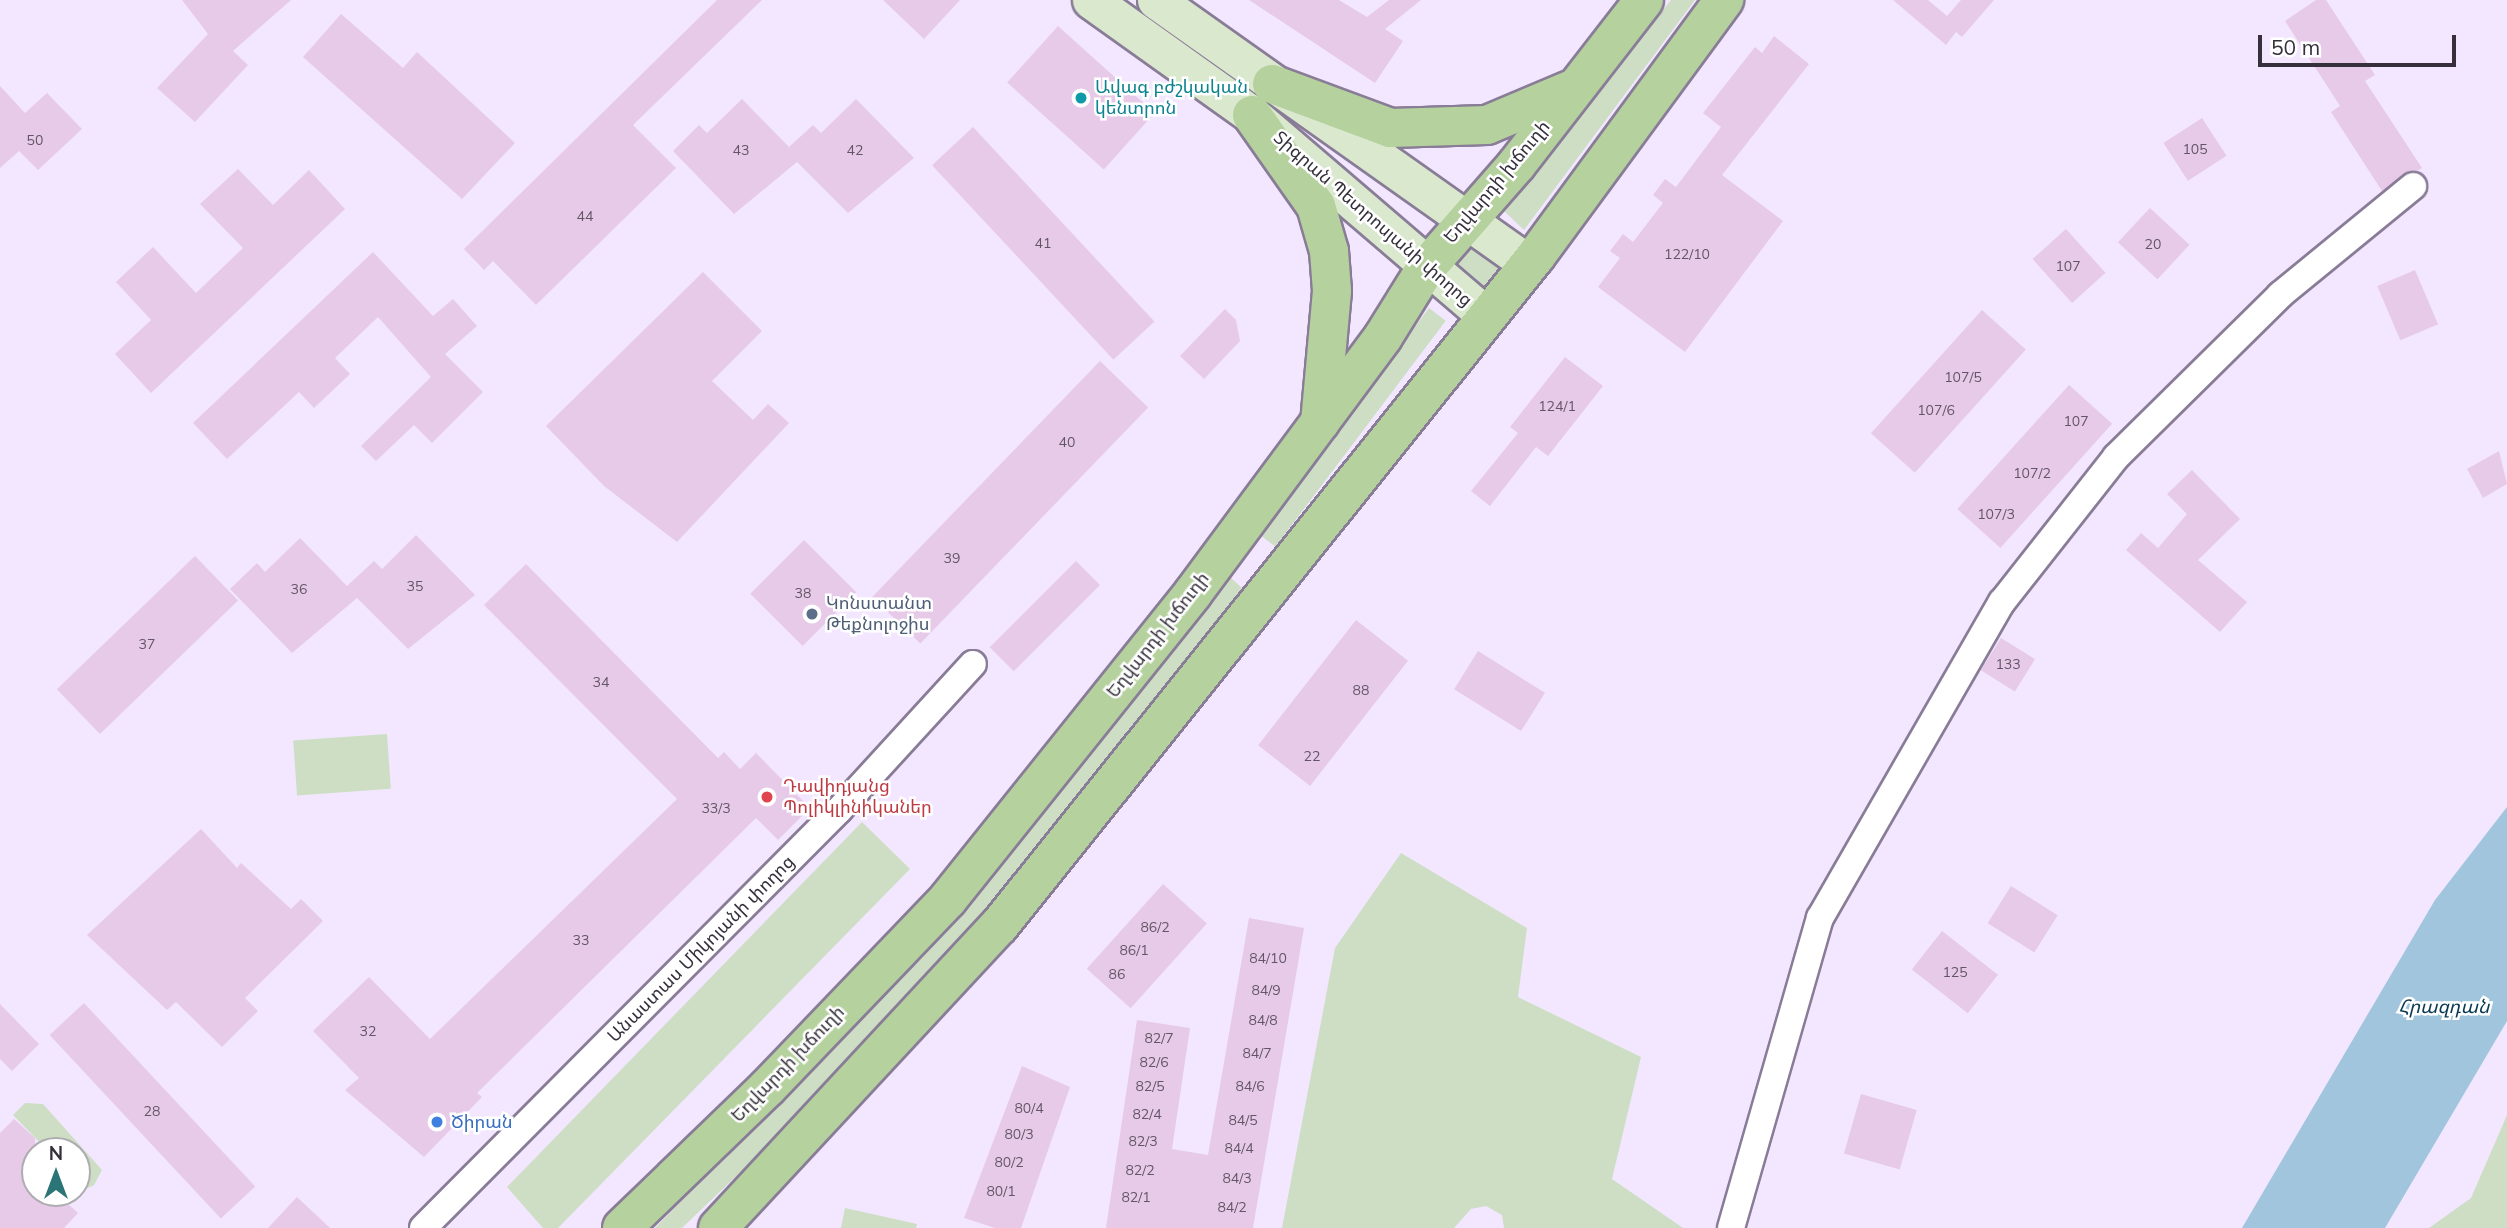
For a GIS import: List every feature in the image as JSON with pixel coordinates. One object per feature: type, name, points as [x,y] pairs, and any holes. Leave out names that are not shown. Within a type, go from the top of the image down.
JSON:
[{"type":"main road","name":"Տիգրան Պետրոսյանի փողոց","points":[[1091,0],[1466,217],[1529,264]]},
{"type":"main road","name":"Տիգրան Պետրոսյանի փողոց","points":[[1156,0],[1262,100],[1426,268],[1485,315]]},
{"type":"main road","name":"Եղվարդի խճուղի","points":[[622,1228],[767,1088],[948,898],[1233,540],[1320,424],[1426,268],[1466,217],[1517,164],[1572,89],[1644,0]]},
{"type":"main road","points":[[718,1228],[999,926],[1280,580],[1485,315],[1529,264],[1724,0]]},
{"type":"main road","points":[[1262,100],[1390,128],[1487,125],[1572,89]]},
{"type":"main road","points":[[1262,100],[1315,206],[1329,251],[1332,291],[1320,424]]},
{"type":"main road","points":[[1233,540],[1280,580]]},
{"type":"street","points":[[1731,1228],[1819,918],[2002,603],[2116,457],[2280,296],[2413,186]]},
{"type":"street","name":"Անաստաս Միկոյանի փողոց","points":[[423,1228],[839,810],[973,664]]},
{"type":"green space","points":[[1671,0],[1695,0],[1524,230],[1503,210]]},
{"type":"green space","points":[[1478,241],[1495,248],[1502,265],[1495,282],[1478,289],[1461,282],[1454,265],[1461,248]]},
{"type":"green space","points":[[1429,308],[1446,321],[1275,547],[1259,534]]},
{"type":"green space","points":[[1229,576],[1243,589],[1002,898],[802,1113],[682,1228],[655,1228],[924,954]]},
{"type":"green space","points":[[387,734],[391,789],[297,795],[293,741]]},
{"type":"green space","points":[[862,822],[910,869],[558,1228],[543,1228],[507,1187]]},
{"type":"green space","points":[[1401,853],[1527,928],[1518,997],[1641,1057],[1612,1179],[1683,1228],[1504,1228],[1502,1215],[1486,1206],[1471,1209],[1454,1228],[1282,1228],[1335,948]]},
{"type":"green space","points":[[25,1103],[43,1104],[72,1137],[34,1137],[13,1115]]},
{"type":"green space","points":[[2507,1115],[2507,1228],[2429,1228],[2471,1198]]},
{"type":"green space","points":[[91,1158],[102,1170],[91,1186]]},
{"type":"green space","points":[[845,1208],[917,1224],[916,1228],[841,1228]]},
{"type":"water","name":"Հրազդան","points":[[2507,807],[2507,1021],[2385,1228],[2242,1228],[2435,900]]},
{"type":"building","points":[[182,0],[291,0],[233,51],[248,65],[195,122],[157,88],[208,34]]},
{"type":"building","points":[[717,0],[762,0],[633,125],[676,168],[536,305],[493,261],[484,270],[464,249]]},
{"type":"building","points":[[883,0],[960,0],[924,39]]},
{"type":"building","points":[[1249,0],[1339,0],[1367,17],[1389,0],[1421,0],[1385,29],[1403,41],[1375,83]]},
{"type":"building","points":[[1893,0],[1928,0],[1947,16],[1961,0],[1994,0],[1962,37],[1956,32],[1946,45]]},
{"type":"building","points":[[2316,0],[2326,0],[2375,75],[2365,81],[2422,168],[2382,191],[2331,112],[2340,106],[2285,21]]},
{"type":"building","points":[[341,14],[403,68],[417,52],[515,143],[462,199],[303,57]]},
{"type":"building","name":"Ավագ բժշկական կենտրոն","points":[[1058,26],[1155,113],[1104,169],[1007,82]]},
{"type":"building","points":[[1774,36],[1809,64],[1722,175],[1783,221],[1685,352],[1598,287],[1620,258],[1610,251],[1623,234],[1633,242],[1663,203],[1653,195],[1665,179],[1676,187],[1721,127],[1703,113],[1755,47],[1762,53]]},
{"type":"building","points":[[0,86],[25,113],[47,93],[82,129],[38,170],[19,151],[0,168]]},
{"type":"building","points":[[742,99],[789,147],[813,125],[821,133],[856,99],[914,158],[848,213],[797,162],[734,214],[673,151],[699,125],[707,133]]},
{"type":"building","points":[[2202,118],[2227,156],[2188,181],[2163,143]]},
{"type":"building","points":[[973,127],[1154,322],[1113,360],[932,165]]},
{"type":"building","points":[[238,169],[273,205],[309,170],[345,209],[151,393],[115,354],[151,320],[116,282],[153,247],[196,293],[243,248],[200,204]]},
{"type":"building","points":[[2150,208],[2189,245],[2157,279],[2118,242]]},
{"type":"building","points":[[2066,229],[2105,273],[2072,303],[2033,259]]},
{"type":"building","points":[[373,252],[433,316],[453,299],[477,326],[445,354],[483,392],[432,443],[414,425],[376,461],[361,446],[431,377],[378,317],[335,358],[350,374],[314,408],[299,392],[227,459],[193,423]]},
{"type":"building","points":[[2415,270],[2438,324],[2400,340],[2377,286]]},
{"type":"building","points":[[703,272],[762,331],[712,381],[753,420],[768,404],[789,423],[677,542],[604,486],[546,426]]},
{"type":"building","points":[[1225,309],[1236,320],[1240,341],[1204,379],[1180,356]]},
{"type":"building","points":[[1982,310],[2026,349],[1915,473],[1871,433]]},
{"type":"building","points":[[1565,357],[1603,386],[1548,456],[1536,447],[1490,506],[1471,491],[1518,433],[1510,427]]},
{"type":"building","points":[[1100,361],[1148,408],[920,643],[872,597]]},
{"type":"building","points":[[2069,385],[2112,424],[2000,548],[1957,509]]},
{"type":"building","points":[[2499,451],[2507,484],[2483,498],[2467,469]]},
{"type":"building","points":[[2192,470],[2240,519],[2198,560],[2247,602],[2220,632],[2126,550],[2141,533],[2158,548],[2187,514],[2167,494]]},
{"type":"building","points":[[416,535],[475,595],[408,649],[357,598],[292,653],[230,589],[257,563],[265,572],[300,538],[347,586],[374,561],[382,569]]},
{"type":"building","points":[[804,540],[856,592],[803,646],[750,594]]},
{"type":"building","points":[[195,556],[238,601],[100,734],[57,689]]},
{"type":"building","points":[[1076,561],[1100,585],[1014,671],[990,647]]},
{"type":"building","points":[[526,564],[718,758],[724,752],[740,769],[756,753],[810,808],[778,840],[756,818],[477,1093],[482,1097],[424,1157],[345,1090],[359,1078],[313,1031],[369,977],[430,1039],[677,799],[484,605]]},
{"type":"building","points":[[1356,620],[1408,661],[1310,786],[1258,745]]},
{"type":"building","points":[[2001,638],[2035,659],[2015,691],[1981,670]]},
{"type":"building","points":[[1478,651],[1545,693],[1521,731],[1454,689]]},
{"type":"building","points":[[201,829],[237,868],[241,863],[291,909],[301,899],[323,921],[245,998],[258,1011],[222,1047],[176,1002],[167,1010],[87,935]]},
{"type":"building","points":[[1163,884],[1207,923],[1131,1008],[1087,969]]},
{"type":"building","points":[[2011,886],[2058,915],[2034,952],[1988,923]]},
{"type":"building","points":[[1249,918],[1304,928],[1253,1228],[1106,1228],[1137,1020],[1190,1028],[1172,1149],[1208,1155]]},
{"type":"building","points":[[1942,931],[1998,975],[1968,1013],[1912,970]]},
{"type":"building","points":[[84,1003],[255,1187],[221,1219],[50,1035]]},
{"type":"building","points":[[0,1004],[39,1044],[12,1071],[0,1059]]},
{"type":"building","points":[[1022,1066],[1070,1087],[1021,1228],[995,1228],[964,1218]]},
{"type":"building","points":[[1861,1094],[1917,1110],[1900,1170],[1844,1154]]},
{"type":"building","points":[[14,1119],[34,1137],[21,1137],[21,1207],[71,1207],[78,1213],[64,1228],[0,1228],[0,1133]]},
{"type":"building","points":[[297,1197],[330,1228],[268,1228]]},
{"type":"place","name":"Ավագ բժշկական կենտրոն","points":[[1081,98]]},
{"type":"place","name":"Կոնստանտ Թեքնոլոջիս","points":[[812,614]]},
{"type":"place","name":"Դավիդյանց Պոլիկլինիկաներ","points":[[767,797]]},
{"type":"place","name":"Ծիրան","points":[[437,1122]]}]
